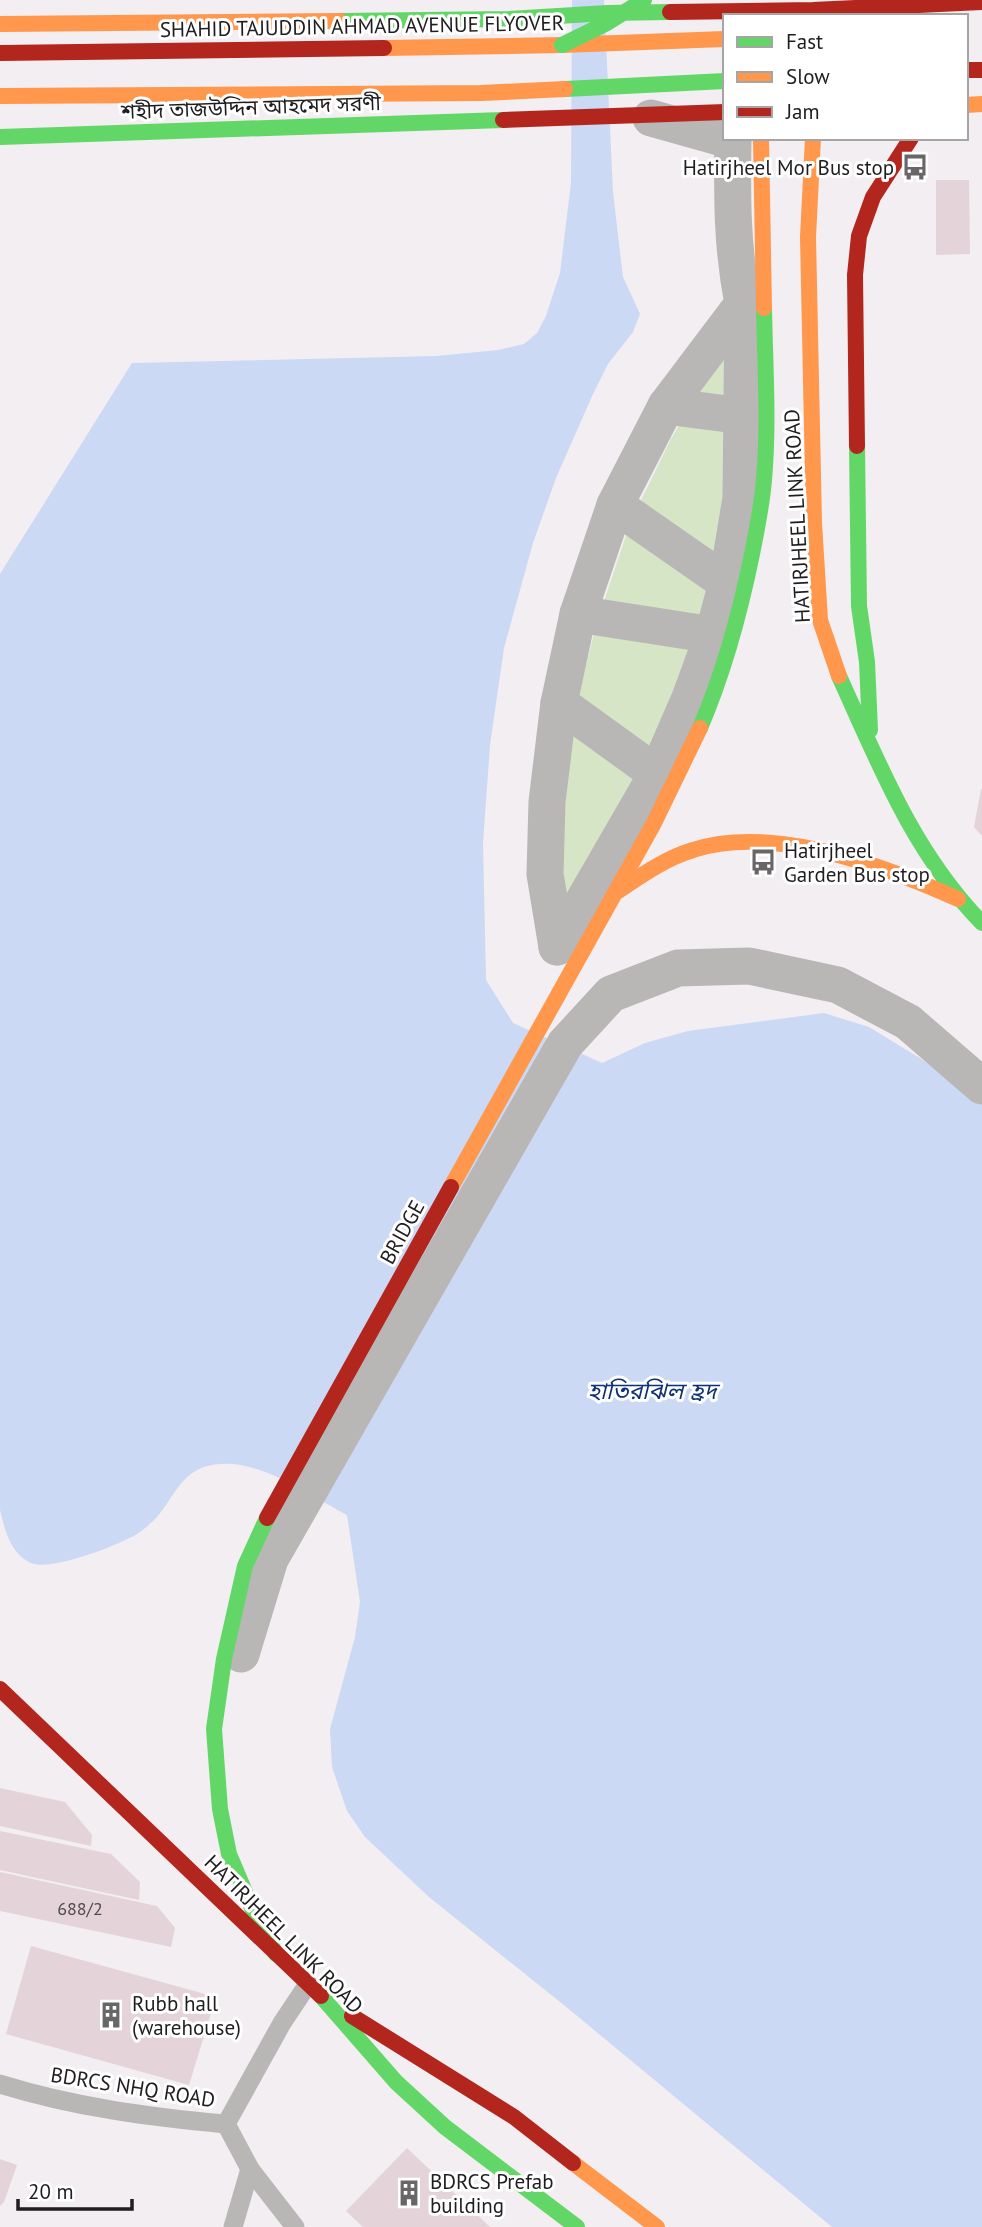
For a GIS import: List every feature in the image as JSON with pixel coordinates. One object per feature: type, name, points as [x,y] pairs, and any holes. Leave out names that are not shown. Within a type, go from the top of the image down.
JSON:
[{"type":"main road","points":[[607,13],[631,0]]},
{"type":"main road","points":[[562,44],[607,23],[645,0]]},
{"type":"main road","points":[[0,24],[509,19],[607,13],[982,2]]},
{"type":"main road","name":"SHAHID TAJUDDIN AHMAD AVENUE FLYOVER","points":[[0,53],[723,39]]},
{"type":"main road","points":[[0,96],[481,93],[723,81]]},
{"type":"main road","name":"শহীদ তাজউদ্দিন আহমেদ সরণী","points":[[0,137],[723,112]]},
{"type":"main road","name":"HATIRJHEEL LINK ROAD","points":[[577,961],[660,812],[713,698],[741,607],[764,480],[766,396],[761,140]]},
{"type":"main road","name":"HATIRJHEEL LINK ROAD","points":[[813,140],[808,251],[814,523],[820,620],[835,668],[901,811],[924,851],[959,900],[982,923]]},
{"type":"main road","points":[[871,743],[867,662],[859,606],[855,275],[859,235],[869,205],[890,166],[910,140]]},
{"type":"main road","name":"HATIRJHEEL LINK ROAD","points":[[616,893],[660,864],[693,850],[719,844],[769,843],[825,852],[880,868],[921,881],[959,900]]},
{"type":"main road","name":"BRIDGE","points":[[264,1523],[577,961]]},
{"type":"main road","name":"HATIRJHEEL LINK ROAD","points":[[264,1523],[245,1566],[224,1659],[214,1729],[220,1809],[229,1854],[257,1920],[276,1954]]},
{"type":"main road","name":"HATIRJHEEL LINK ROAD","points":[[0,1689],[324,1998],[396,2082],[445,2127],[577,2227]]},
{"type":"main road","points":[[324,1998],[514,2117],[657,2227]]},
{"type":"street","points":[[636,114],[723,138]]},
{"type":"street","points":[[729,140],[733,141],[732,224],[743,304],[743,416],[741,498],[727,583],[713,635],[690,698],[657,774],[557,947],[545,874],[547,802],[559,703],[578,614],[615,505],[666,406],[743,304]]},
{"type":"street","points":[[666,406],[743,416]]},
{"type":"street","points":[[615,505],[727,583]]},
{"type":"street","points":[[578,614],[713,635]]},
{"type":"street","points":[[559,703],[657,774]]},
{"type":"street","points":[[626,2227],[486,2117],[385,2060],[301,1984],[252,1924],[240,1858],[230,1768],[234,1676],[270,1559],[565,1044],[611,994],[678,968],[749,966],[838,985],[908,1022],[982,1086]]},
{"type":"lane","name":"BDRCS NHQ ROAD","points":[[0,2084],[39,2096],[146,2116],[226,2124],[282,2023],[308,1984]]},
{"type":"lane","points":[[226,2124],[250,2169],[295,2227]]},
{"type":"lane","points":[[233,2227],[250,2169]]},
{"type":"green space","points":[[737,326],[737,436],[703,645],[568,923],[560,854],[576,704],[597,622],[631,521],[671,439]]},
{"type":"water","name":"হাতিরঝিল হ্রদ","points":[[572,0],[604,0],[613,192],[623,277],[640,314],[633,332],[608,364],[556,478],[533,543],[504,648],[490,745],[483,843],[486,980],[513,1023],[602,1063],[645,1043],[688,1031],[824,1013],[869,1027],[923,1060],[982,1104],[982,2227],[832,2227],[429,1897],[365,1837],[347,1811],[332,1767],[330,1729],[355,1637],[360,1602],[347,1515],[260,1470],[222,1464],[204,1467],[188,1476],[154,1520],[137,1534],[84,1556],[40,1565],[24,1559],[13,1547],[0,1510],[0,574],[132,363],[436,356],[498,350],[524,344],[537,333],[546,316],[560,273],[571,183]]},
{"type":"building","points":[[936,180],[969,180],[970,254],[936,255]]},
{"type":"building","points":[[982,790],[982,836],[974,827]]},
{"type":"building","points":[[0,1788],[65,1802],[92,1835],[91,1846],[0,1826]]},
{"type":"building","points":[[0,1831],[111,1854],[140,1882],[139,1900],[0,1870]]},
{"type":"building","points":[[0,1872],[157,1906],[175,1928],[171,1947],[0,1911]]},
{"type":"building","name":"Rubb hall (warehouse)","points":[[31,1946],[216,1997],[189,2085],[6,2034]]},
{"type":"building","name":"BDRCS Prefab building","points":[[407,2148],[490,2227],[363,2227],[346,2211]]},
{"type":"building","points":[[0,2159],[17,2165],[4,2202],[0,2206]]},
{"type":"traffic: fast","points":[[562,45],[607,23],[644,0]]},
{"type":"traffic: fast","points":[[340,21],[509,19],[670,12]]},
{"type":"traffic: fast","points":[[565,89],[723,81]]},
{"type":"traffic: fast","points":[[0,137],[503,120]]},
{"type":"traffic: fast","points":[[700,728],[717,685],[737,620],[761,508],[766,437],[764,308]]},
{"type":"traffic: fast","points":[[857,446],[859,606],[867,662],[870,730]]},
{"type":"traffic: fast","points":[[839,676],[884,774],[917,837],[936,867],[982,923]]},
{"type":"traffic: fast","points":[[267,1518],[245,1566],[224,1659],[214,1729],[220,1809],[229,1854],[257,1920],[276,1954]]},
{"type":"traffic: fast","points":[[321,1996],[396,2082],[445,2127],[577,2227]]},
{"type":"traffic: slow","points":[[0,24],[340,21]]},
{"type":"traffic: slow","points":[[384,48],[723,39]]},
{"type":"traffic: slow","points":[[0,96],[481,93],[565,89]]},
{"type":"traffic: slow","points":[[968,105],[982,104]]},
{"type":"traffic: slow","points":[[761,140],[764,308]]},
{"type":"traffic: slow","points":[[813,140],[808,237],[814,523],[820,620],[839,676]]},
{"type":"traffic: slow","points":[[451,1187],[654,823],[700,728]]},
{"type":"traffic: slow","points":[[618,891],[683,853],[724,843],[758,842],[828,852],[897,874],[958,899]]},
{"type":"traffic: slow","points":[[573,2163],[657,2227]]},
{"type":"traffic: jam","points":[[670,12],[813,10],[982,2]]},
{"type":"traffic: jam","points":[[0,53],[384,48]]},
{"type":"traffic: jam","points":[[968,70],[982,70]]},
{"type":"traffic: jam","points":[[503,120],[723,112]]},
{"type":"traffic: jam","points":[[857,446],[855,275],[859,236],[873,197],[910,140]]},
{"type":"traffic: jam","points":[[267,1518],[451,1187]]},
{"type":"traffic: jam","points":[[0,1689],[321,1996]]},
{"type":"traffic: jam","points":[[352,2016],[514,2117],[573,2163]]},
{"type":"place","name":"Hatirjheel Mor Bus stop","points":[[915,167]]},
{"type":"place","name":"Hatirjheel Garden Bus stop","points":[[763,862]]},
{"type":"place","name":"Rubb hall (warehouse)","points":[[111,2015]]},
{"type":"place","name":"BDRCS Prefab building","points":[[409,2193]]}]
